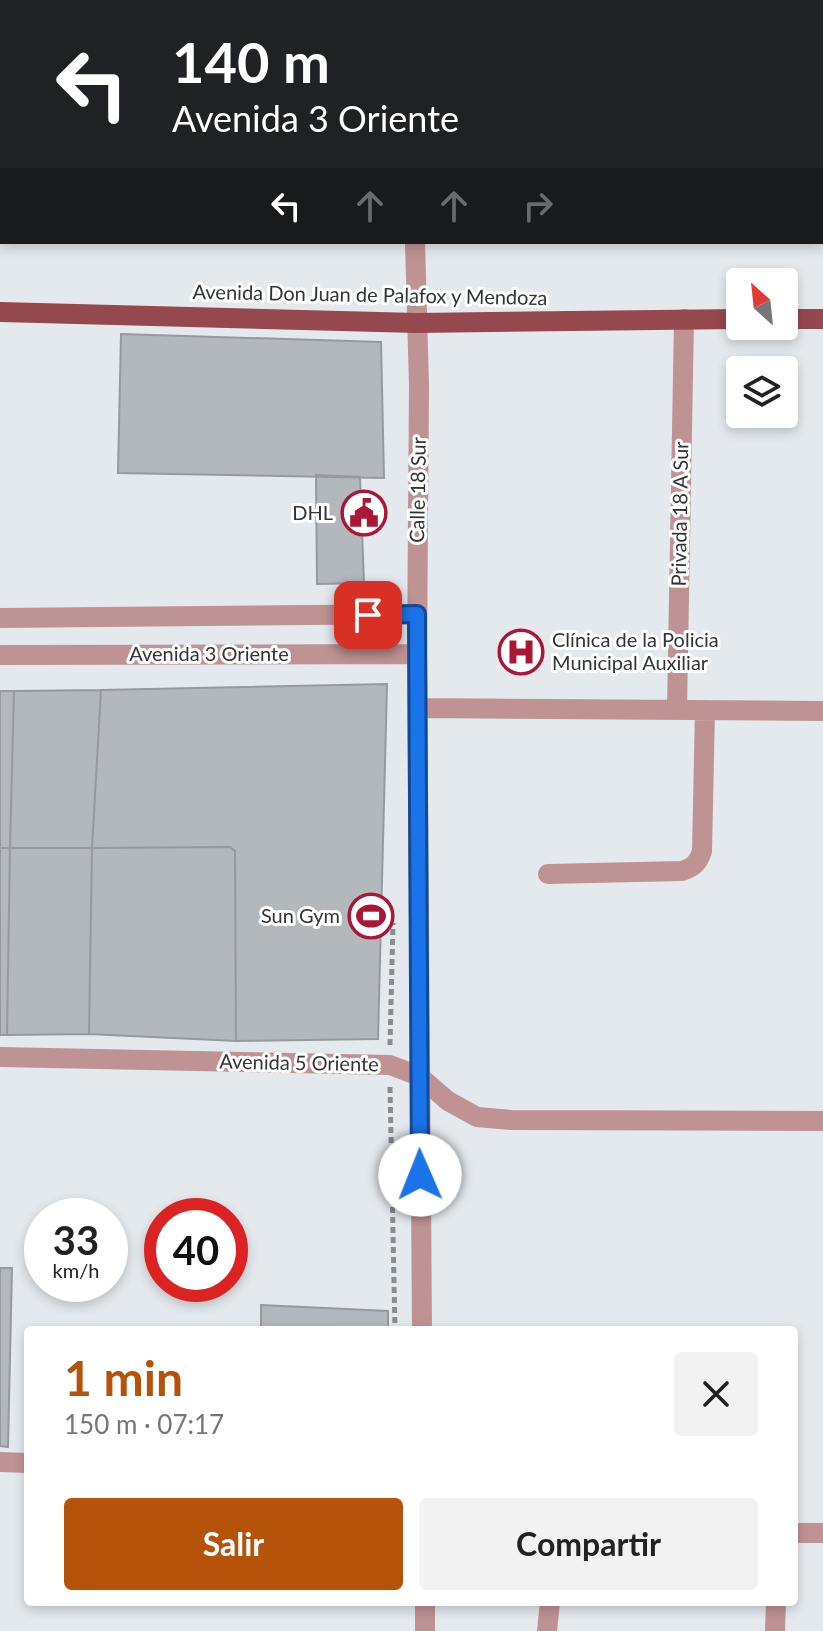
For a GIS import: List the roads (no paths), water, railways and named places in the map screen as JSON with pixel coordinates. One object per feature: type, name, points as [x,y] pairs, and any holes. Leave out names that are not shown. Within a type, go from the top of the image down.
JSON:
[{"type":"main road","name":"Avenida Don Juan de Palafox y Mendoza","points":[[0,312],[417,323],[726,319]]},
{"type":"main road","points":[[798,319],[823,319]]},
{"type":"street","name":"Calle 18 Sur","points":[[415,244],[419,386],[417,654],[422,1326]]},
{"type":"street","name":"Privada 18 A Sur","points":[[677,709],[684,319]]},
{"type":"street","name":"Avenida 3 Oriente","points":[[0,618],[417,614]]},
{"type":"street","points":[[76,654],[77,617]]},
{"type":"street","name":"Avenida 3 Oriente","points":[[0,655],[417,654]]},
{"type":"street","points":[[418,708],[823,711]]},
{"type":"street","points":[[548,874],[682,871],[699,861],[702,851],[705,710]]},
{"type":"street","name":"Avenida 5 Oriente","points":[[0,1057],[390,1065],[419,1076],[448,1101],[477,1117],[511,1120],[823,1121]]},
{"type":"street","points":[[0,1462],[24,1463]]},
{"type":"street","points":[[798,1533],[823,1533]]},
{"type":"street","points":[[425,1606],[425,1631]]},
{"type":"street","points":[[547,1631],[550,1606]]},
{"type":"street","points":[[775,1631],[776,1606]]},
{"type":"place","name":"DHL","points":[[364,513]]},
{"type":"place","name":"Clínica de la Policia Municipal Auxiliar","points":[[521,652]]},
{"type":"place","name":"Sun Gym","points":[[371,916]]}]
